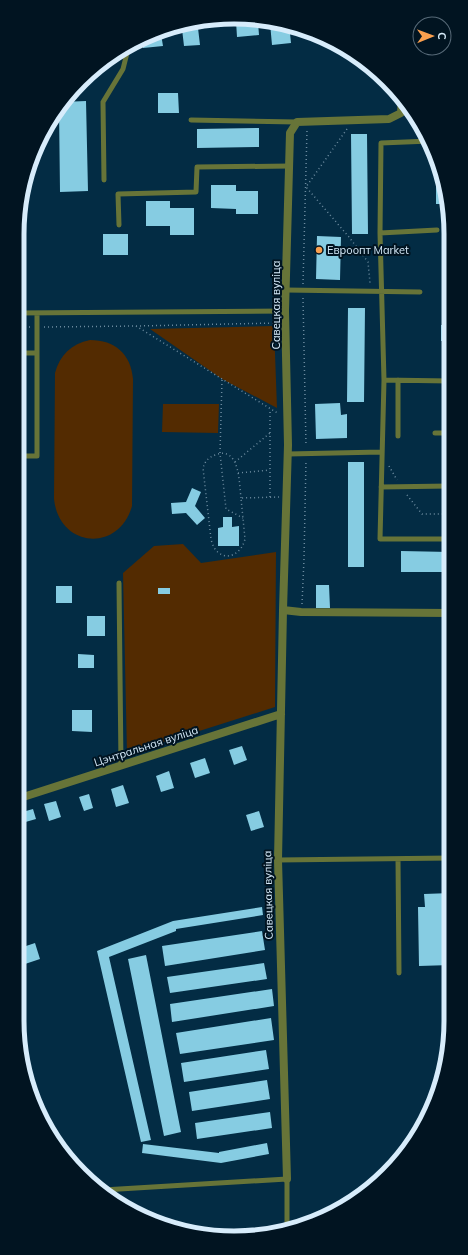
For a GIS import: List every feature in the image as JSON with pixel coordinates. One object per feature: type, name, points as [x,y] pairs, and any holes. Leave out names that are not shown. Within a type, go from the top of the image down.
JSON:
[{"type":"street","points":[[297,122],[389,119],[401,113],[401,107]]},
{"type":"street","name":"Савецкая вуліца","points":[[286,1179],[278,860],[288,454],[286,290],[290,133],[297,122]]},
{"type":"street","points":[[283,610],[301,612],[444,613]]},
{"type":"street","name":"Цэнтральная вуліца","points":[[24,797],[282,714]]},
{"type":"lane","points":[[104,180],[103,102],[124,69],[127,53]]},
{"type":"lane","points":[[191,120],[297,122]]},
{"type":"lane","points":[[422,141],[381,142],[380,233],[383,292],[384,380],[380,539],[444,539]]},
{"type":"lane","points":[[119,225],[118,194],[196,192],[197,167],[290,166]]},
{"type":"lane","points":[[380,233],[437,230]]},
{"type":"lane","points":[[286,290],[420,292]]},
{"type":"lane","points":[[24,313],[286,311]]},
{"type":"lane","points":[[24,456],[37,456],[38,313]]},
{"type":"lane","points":[[24,353],[37,353]]},
{"type":"lane","points":[[384,380],[444,381]]},
{"type":"lane","points":[[398,380],[398,436]]},
{"type":"lane","points":[[435,433],[444,433]]},
{"type":"lane","points":[[288,454],[381,452]]},
{"type":"lane","points":[[381,487],[444,486]]},
{"type":"lane","points":[[118,583],[121,765]]},
{"type":"lane","points":[[278,860],[444,858]]},
{"type":"lane","points":[[398,859],[399,973]]},
{"type":"lane","points":[[108,1190],[286,1179],[287,1224]]},
{"type":"path","points":[[306,187],[354,120]]},
{"type":"path","points":[[301,612],[304,559],[306,453],[303,290],[307,122]]},
{"type":"path","points":[[306,187],[349,237],[368,262],[371,291]]},
{"type":"path","points":[[24,327],[286,323]]},
{"type":"path","points":[[136,326],[288,420]]},
{"type":"path","points":[[222,379],[220,453],[226,509],[242,518]]},
{"type":"path","points":[[270,408],[270,497]]},
{"type":"path","points":[[235,462],[270,433]]},
{"type":"path","points":[[220,453],[226,454],[237,465],[245,539],[244,544],[234,554],[228,556],[216,552],[212,546],[203,468],[205,461],[208,458],[220,453]]},
{"type":"path","points":[[238,473],[270,470]]},
{"type":"path","points":[[241,498],[287,496]]},
{"type":"shaded area","points":[[274,326],[277,408],[222,379],[150,329]]},
{"type":"shaded area","points":[[90,340],[107,343],[120,350],[129,362],[133,379],[132,506],[125,521],[115,532],[103,537],[90,538],[77,535],[66,527],[58,515],[54,499],[55,373],[60,361],[67,351],[77,344]]},
{"type":"shaded area","points":[[163,404],[219,404],[218,433],[162,432]]},
{"type":"shaded area","points":[[183,544],[201,563],[276,552],[275,707],[127,754],[123,573],[154,546]]},
{"type":"building","points":[[236,24],[258,26],[259,35],[237,37]]},
{"type":"building","points":[[270,27],[290,32],[291,43],[272,45]]},
{"type":"building","points":[[198,28],[200,45],[184,46],[182,30]]},
{"type":"building","points":[[161,37],[163,46],[143,48],[143,45]]},
{"type":"building","points":[[158,93],[178,93],[179,113],[158,113]]},
{"type":"building","points":[[86,101],[88,191],[60,192],[59,117],[71,102]]},
{"type":"building","points":[[259,128],[259,147],[197,148],[197,129]]},
{"type":"building","points":[[351,134],[367,134],[368,234],[352,234]]},
{"type":"building","points":[[436,176],[442,204],[436,204]]},
{"type":"building","points":[[211,185],[236,185],[236,191],[258,191],[258,214],[236,214],[236,209],[211,208]]},
{"type":"building","points":[[146,201],[170,201],[170,208],[194,208],[194,235],[170,235],[170,226],[146,226]]},
{"type":"building","points":[[103,234],[128,234],[128,255],[103,255]]},
{"type":"building","points":[[317,236],[341,237],[340,280],[316,279]]},
{"type":"building","points":[[348,308],[365,308],[364,402],[347,402]]},
{"type":"building","points":[[441,325],[444,325],[444,341],[441,341]]},
{"type":"building","points":[[24,375],[26,375],[26,417],[24,417]]},
{"type":"building","points":[[340,403],[341,415],[347,414],[347,438],[316,439],[315,404]]},
{"type":"building","points":[[348,462],[364,462],[364,567],[348,567]]},
{"type":"building","points":[[192,488],[201,492],[195,506],[205,518],[197,525],[186,513],[172,514],[171,503],[186,502]]},
{"type":"building","points":[[223,517],[232,517],[232,527],[239,526],[239,546],[218,546],[218,528],[223,527]]},
{"type":"building","points":[[401,551],[444,552],[444,572],[401,572]]},
{"type":"building","points":[[316,585],[329,585],[330,608],[316,608]]},
{"type":"building","points":[[56,586],[72,586],[72,603],[56,603]]},
{"type":"building","points":[[158,588],[170,588],[170,594],[158,594]]},
{"type":"building","points":[[87,616],[105,616],[105,636],[87,636]]},
{"type":"building","points":[[78,654],[94,655],[94,668],[78,668]]},
{"type":"building","points":[[72,710],[92,710],[92,732],[72,731]]},
{"type":"building","points":[[242,746],[247,760],[234,765],[229,750]]},
{"type":"building","points":[[205,758],[210,773],[195,778],[190,763]]},
{"type":"building","points":[[169,771],[174,788],[161,792],[156,776]]},
{"type":"building","points":[[123,785],[129,803],[116,807],[111,789]]},
{"type":"building","points":[[89,794],[93,808],[84,811],[79,797]]},
{"type":"building","points":[[56,801],[61,817],[49,821],[44,804]]},
{"type":"building","points":[[33,809],[36,819],[24,822],[24,812]]},
{"type":"building","points":[[259,811],[264,827],[251,831],[246,815]]},
{"type":"building","points":[[444,893],[444,965],[419,966],[418,907],[425,907],[424,894]]},
{"type":"building","points":[[262,907],[263,915],[176,929],[176,931],[109,957],[151,1140],[141,1142],[97,951],[173,921]]},
{"type":"building","points":[[262,931],[265,950],[165,966],[162,946]]},
{"type":"building","points":[[35,943],[40,959],[25,964],[24,947]]},
{"type":"building","points":[[146,955],[181,1132],[164,1136],[128,959]]},
{"type":"building","points":[[264,963],[267,979],[170,993],[167,977]]},
{"type":"building","points":[[272,989],[274,1006],[172,1022],[170,1004]]},
{"type":"building","points":[[271,1018],[274,1040],[180,1054],[176,1033]]},
{"type":"building","points":[[266,1050],[269,1069],[184,1082],[181,1063]]},
{"type":"building","points":[[267,1080],[270,1099],[192,1111],[189,1092]]},
{"type":"building","points":[[270,1112],[272,1128],[197,1139],[195,1123]]},
{"type":"building","points":[[267,1143],[269,1154],[221,1163],[142,1153],[143,1144],[219,1153]]},
{"type":"place","name":"Евроопт Market","points":[[319,250]]}]
